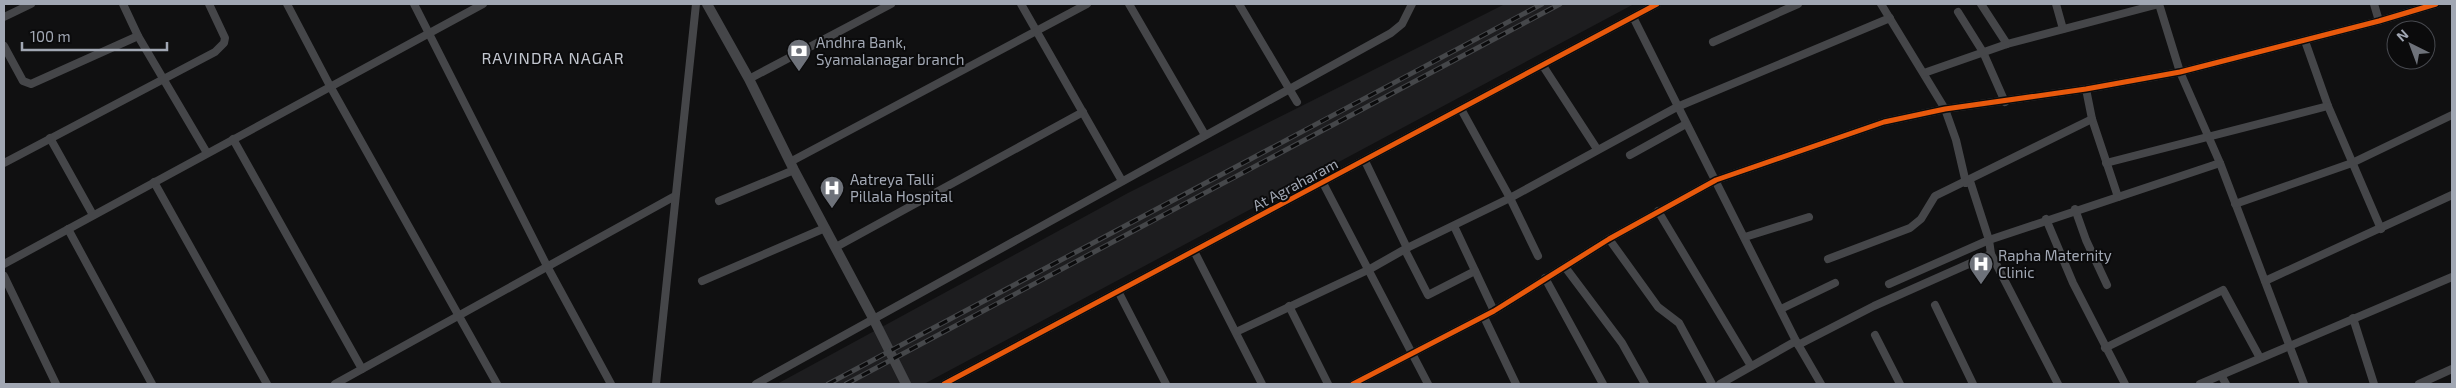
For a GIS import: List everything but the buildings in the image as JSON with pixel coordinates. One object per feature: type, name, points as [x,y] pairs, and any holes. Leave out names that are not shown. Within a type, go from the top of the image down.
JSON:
[{"type":"street","points":[[4,17],[31,4]]},
{"type":"street","points":[[123,4],[138,36],[207,153]]},
{"type":"street","points":[[4,163],[215,52],[224,43],[225,38],[209,4]]},
{"type":"street","points":[[287,4],[330,86],[460,314],[497,384]]},
{"type":"street","points":[[414,4],[548,268],[611,384]]},
{"type":"street","points":[[4,264],[482,4]]},
{"type":"street","points":[[656,384],[696,4]]},
{"type":"street","points":[[707,4],[750,79],[792,166],[906,384]]},
{"type":"street","points":[[750,79],[891,4]]},
{"type":"street","points":[[1021,4],[1122,181]]},
{"type":"street","points":[[719,201],[792,166],[1035,30],[1087,4]]},
{"type":"street","points":[[1129,4],[1204,135]]},
{"type":"street","points":[[1239,4],[1297,102]]},
{"type":"street","points":[[756,384],[1391,33],[1402,24],[1412,4]]},
{"type":"street","name":"At Agraharam","points":[[944,384],[1119,293],[1194,251],[1657,4]]},
{"type":"street","points":[[1713,42],[1798,4]]},
{"type":"street","points":[[1881,4],[1945,109],[1989,240],[1991,254],[2058,384]]},
{"type":"street","points":[[1981,4],[2007,44]]},
{"type":"street","points":[[2056,4],[2063,29]]},
{"type":"street","points":[[1924,73],[2007,44],[2159,4],[2180,72],[2220,163],[2304,384]]},
{"type":"street","points":[[2374,4],[2379,21]]},
{"type":"street","points":[[1353,384],[1494,311],[1609,239],[1716,180],[1884,122],[1945,109],[2005,102],[2180,72],[2305,41],[2436,4]]},
{"type":"street","points":[[1958,12],[1983,52],[2005,102]]},
{"type":"street","points":[[1633,17],[1797,343],[1821,384]]},
{"type":"street","points":[[1236,332],[1370,270],[1406,249],[1510,198],[1677,107],[1890,18]]},
{"type":"street","points":[[4,46],[23,81],[31,84],[138,36]]},
{"type":"street","points":[[2305,41],[2328,106],[2380,229]]},
{"type":"street","points":[[1543,66],[1597,149]]},
{"type":"street","points":[[2086,89],[2092,119],[2118,197]]},
{"type":"street","points":[[2106,163],[2328,106]]},
{"type":"street","points":[[1461,109],[1510,198],[1538,256]]},
{"type":"street","points":[[836,247],[1083,112]]},
{"type":"street","points":[[2235,204],[2352,164],[2452,114]]},
{"type":"street","points":[[1828,259],[1910,228],[1921,218],[1935,196],[1968,182],[2092,119]]},
{"type":"street","points":[[1630,155],[1686,124]]},
{"type":"street","points":[[50,138],[93,215]]},
{"type":"street","points":[[233,139],[362,369]]},
{"type":"street","points":[[1364,161],[1428,295],[1475,271]]},
{"type":"street","points":[[1889,284],[1989,240],[2046,219],[2220,163]]},
{"type":"street","points":[[154,182],[267,384]]},
{"type":"street","points":[[1323,183],[1428,384]]},
{"type":"street","points":[[2265,281],[2452,195]]},
{"type":"street","points":[[335,384],[460,314],[548,268],[675,196]]},
{"type":"street","points":[[2075,209],[2086,240],[2107,285]]},
{"type":"street","points":[[1658,211],[1751,366]]},
{"type":"street","points":[[1745,237],[1809,217]]},
{"type":"street","points":[[2046,219],[2073,283],[2125,384]]},
{"type":"street","points":[[1454,226],[1494,311]]},
{"type":"street","points":[[702,281],[825,228]]},
{"type":"street","points":[[68,229],[152,384]]},
{"type":"street","points":[[1609,239],[1658,307],[1678,323],[1712,384]]},
{"type":"street","points":[[1194,251],[1262,384]]},
{"type":"street","points":[[1720,384],[1751,366],[1874,306],[1991,254]]},
{"type":"street","points":[[1564,267],[1622,343],[1645,384]]},
{"type":"street","points":[[4,276],[56,384]]},
{"type":"street","points":[[2200,384],[2452,277]]},
{"type":"street","points":[[1545,278],[1603,384]]},
{"type":"street","points":[[1781,309],[1834,283]]},
{"type":"street","points":[[2105,348],[2224,290],[2260,358]]},
{"type":"street","points":[[1119,293],[1166,384]]},
{"type":"street","points":[[1935,305],[1973,384]]},
{"type":"street","points":[[1290,306],[1328,384]]},
{"type":"street","points":[[1484,316],[1516,384]]},
{"type":"street","points":[[2353,318],[2374,384]]},
{"type":"street","points":[[1875,335],[1900,384]]},
{"type":"street","points":[[2419,384],[2452,369]]},
{"type":"street","points":[[2221,375],[2226,384]]},
{"type":"shaded area","points":[[1505,4],[1634,4],[924,384],[777,384],[1128,193]]},
{"type":"railway","points":[[828,384],[1542,4]]},
{"type":"railway","points":[[846,384],[1560,4]]},
{"type":"cycle path","points":[[944,384],[1657,4]]},
{"type":"cycle path","points":[[1353,384],[1494,311],[1609,239],[1716,180],[1884,122],[1945,109],[2086,89],[2180,72],[2379,21],[2436,4]]},
{"type":"place","name":"Andhra Bank, Syamalanagar branch","points":[[799,72]]},
{"type":"place","name":"Aatreya Talli Pillala Hospital","points":[[832,209]]},
{"type":"place","name":"Rapha Maternity Clinic","points":[[1981,285]]},
{"type":"district","name":"RAVINDRA NAGAR","points":[[553,57]]}]
